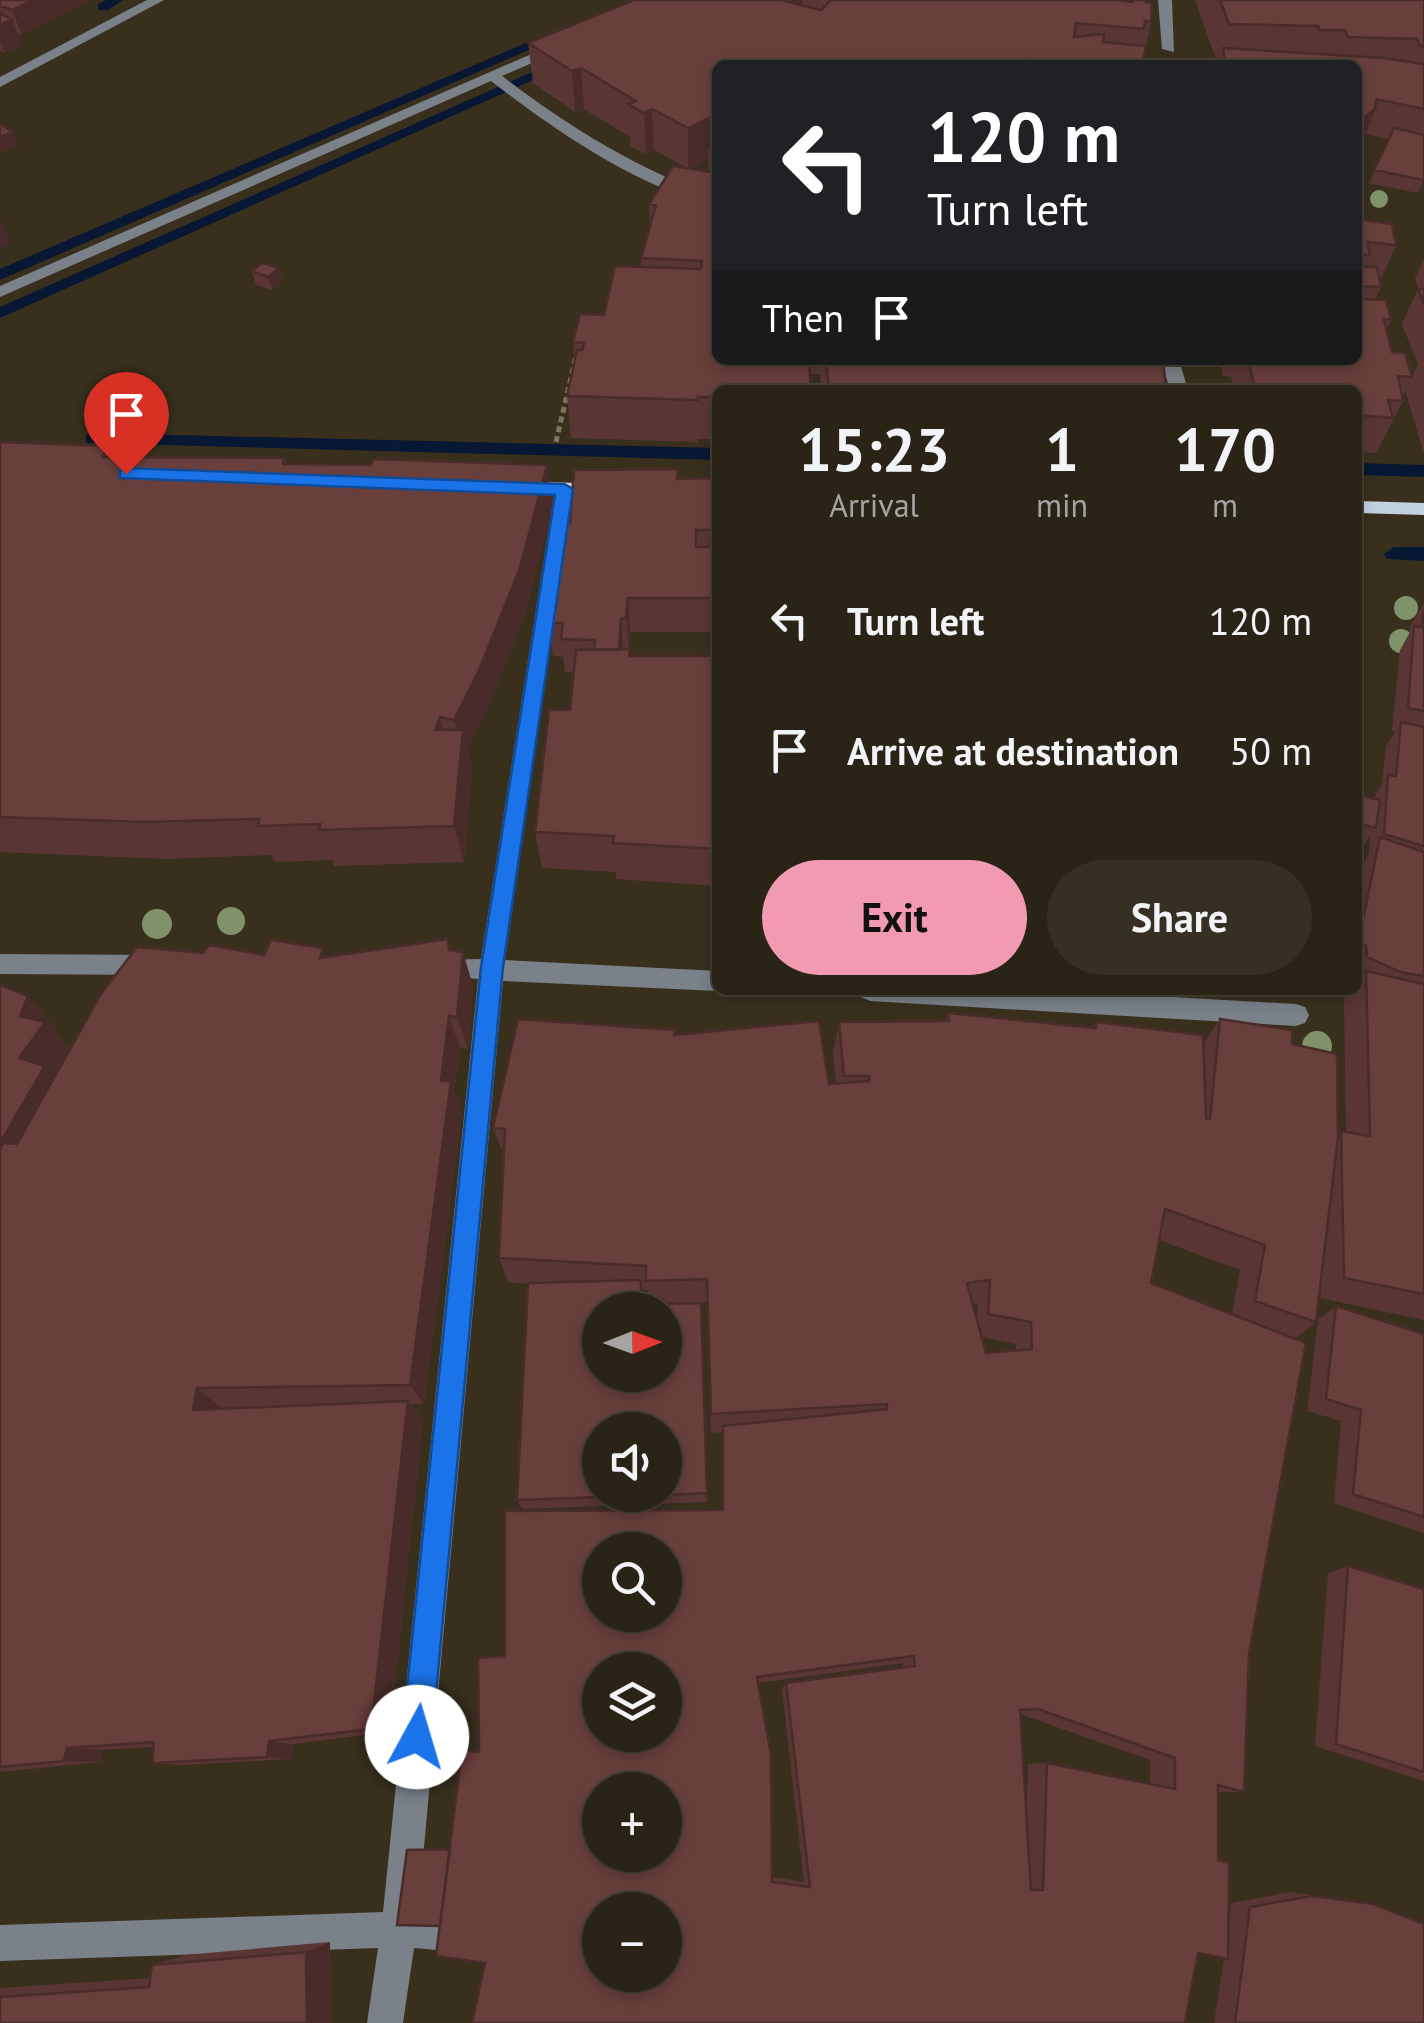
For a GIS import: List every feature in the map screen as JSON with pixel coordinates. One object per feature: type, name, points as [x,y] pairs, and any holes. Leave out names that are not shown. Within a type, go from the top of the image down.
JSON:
[{"type":"main road","points":[[505,487],[622,490]]},
{"type":"main road","points":[[1362,508],[1424,508]]},
{"type":"street","points":[[0,84],[157,0]]},
{"type":"street","points":[[1164,0],[1169,49]]},
{"type":"street","points":[[0,292],[579,37]]},
{"type":"street","points":[[491,74],[634,167],[712,201]]},
{"type":"street","points":[[386,2023],[399,1930],[492,967],[554,489]]},
{"type":"street","points":[[0,964],[177,965]]},
{"type":"street","points":[[413,967],[492,967],[712,981]]},
{"type":"street","points":[[952,995],[1296,1016]]},
{"type":"street","points":[[0,1943],[399,1930],[508,1938]]},
{"type":"path","points":[[554,489],[574,356],[580,347]]},
{"type":"building","points":[[0,0],[33,0],[12,10],[0,6]]},
{"type":"building","points":[[634,0],[787,0],[821,10],[831,0],[1152,3],[1151,22],[1145,21],[1144,29],[1076,23],[1074,37],[1104,34],[1103,42],[1146,46],[1143,60],[712,60],[712,117],[688,128],[652,109],[644,113],[628,104],[636,101],[581,68],[572,71],[528,43]]},
{"type":"building","points":[[1220,0],[1424,0],[1424,46],[1417,39],[1348,37],[1345,30],[1320,30],[1318,26],[1229,24]]},
{"type":"building","points":[[0,14],[12,19],[0,25]]},
{"type":"building","points":[[1223,48],[1424,64],[1424,109],[1376,99],[1375,109],[1365,117],[1362,126],[1362,60],[1224,60]]},
{"type":"building","points":[[2,125],[13,132],[0,137]]},
{"type":"building","points":[[1394,128],[1424,135],[1424,180],[1374,170]]},
{"type":"building","points":[[673,166],[712,172],[712,365],[809,365],[811,385],[712,385],[712,397],[698,400],[567,396],[577,350],[582,350],[584,343],[573,342],[580,314],[604,315],[615,266],[701,269],[702,261],[641,258],[656,205],[649,204]]},
{"type":"building","points":[[1362,220],[1392,224],[1396,245],[1367,242],[1370,255],[1362,254]]},
{"type":"building","points":[[262,263],[279,268],[268,277],[252,271]]},
{"type":"building","points":[[1362,266],[1377,267],[1381,287],[1362,286]]},
{"type":"building","points":[[1362,299],[1386,300],[1391,319],[1384,319],[1392,352],[1405,353],[1412,377],[1398,376],[1403,401],[1388,400],[1393,418],[1362,415],[1362,385],[1254,385],[1249,365],[1362,365]]},
{"type":"building","points":[[826,365],[1164,365],[1166,385],[859,385],[828,385]]},
{"type":"building","points":[[0,442],[106,446],[103,457],[284,458],[283,464],[371,465],[373,459],[547,465],[520,568],[479,670],[454,720],[440,717],[435,730],[463,730],[454,826],[319,830],[320,824],[258,826],[259,819],[143,822],[0,817]]},
{"type":"building","points":[[678,469],[677,479],[712,478],[712,530],[696,530],[696,547],[712,547],[712,598],[628,598],[626,618],[621,619],[619,650],[594,650],[595,640],[561,639],[563,623],[548,623],[556,523],[570,523],[574,470]]},
{"type":"building","points":[[1424,610],[1424,711],[1408,708],[1414,626],[1422,627]]},
{"type":"building","points":[[630,649],[629,656],[712,656],[712,849],[613,843],[614,836],[535,832],[549,710],[570,710],[576,650]]},
{"type":"building","points":[[1401,722],[1424,727],[1424,846],[1384,834],[1388,775],[1396,776]]},
{"type":"building","points":[[1362,796],[1380,800],[1376,828],[1362,825]]},
{"type":"building","points":[[1380,837],[1424,852],[1424,976],[1400,972],[1367,957],[1366,946],[1362,944],[1362,924]]},
{"type":"building","points":[[448,939],[449,950],[463,952],[457,1017],[449,1016],[441,1081],[451,1081],[410,1385],[197,1388],[193,1410],[408,1401],[371,1729],[269,1741],[267,1757],[152,1763],[154,1742],[67,1748],[64,1761],[0,1767],[3,1143],[17,1144],[101,994],[137,947],[203,953],[209,945],[264,955],[271,940],[323,948],[320,958]]},
{"type":"building","points":[[1366,971],[1424,984],[1424,1294],[1344,1278],[1341,1131],[1370,1136]]},
{"type":"building","points":[[0,985],[28,996],[20,1016],[45,1022],[19,1058],[45,1066],[0,1143]]},
{"type":"building","points":[[948,1013],[1096,1028],[1096,1022],[1203,1035],[1206,1118],[1210,1119],[1220,1019],[1292,1030],[1292,1044],[1337,1054],[1338,1137],[1316,1322],[1255,1301],[1265,1245],[1165,1209],[1151,1283],[1306,1343],[1249,1654],[1244,1792],[1218,1785],[1218,1860],[1229,1863],[1228,1959],[1198,1953],[1185,2023],[472,2023],[485,1963],[436,1956],[462,1750],[479,1752],[478,1658],[505,1656],[505,1511],[723,1510],[723,1426],[887,1409],[887,1404],[711,1414],[707,1279],[646,1281],[646,1266],[499,1258],[505,1129],[493,1128],[518,1019],[675,1030],[674,1035],[819,1021],[829,1084],[869,1081],[869,1076],[844,1076],[839,1022],[949,1021]],"holes":[[[990,1280],[988,1314],[1031,1322],[1032,1349],[986,1353],[967,1283]],[[914,1656],[915,1666],[786,1683],[810,1887],[772,1882],[771,1755],[757,1677]],[[1038,1709],[1175,1758],[1175,1789],[1047,1763],[1043,1890],[1031,1890],[1020,1710]]]},
{"type":"building","points":[[641,1280],[641,1292],[582,1292],[582,1392],[682,1392],[682,1303],[701,1303],[707,1493],[682,1494],[682,1412],[582,1412],[582,1498],[517,1500],[528,1283]]},
{"type":"building","points":[[1336,1306],[1424,1334],[1424,1517],[1353,1494],[1361,1410],[1326,1399]]},
{"type":"building","points":[[1348,1566],[1424,1589],[1424,1772],[1336,1744]]},
{"type":"building","points":[[450,1849],[440,1926],[397,1925],[407,1850]]},
{"type":"building","points":[[1312,1896],[1373,1904],[1424,1924],[1424,2023],[1235,2023],[1250,1907]]},
{"type":"building","points":[[306,1952],[307,2023],[0,2023],[0,1997],[149,1987],[152,1965]]},
{"type":"waterway","points":[[103,7],[116,0]]},
{"type":"waterway","points":[[0,275],[533,45]]},
{"type":"waterway","points":[[0,313],[562,64]]},
{"type":"waterway","points":[[93,439],[712,454]]},
{"type":"waterway","points":[[1362,469],[1424,471]]},
{"type":"waterway","points":[[1394,554],[1424,554]]},
{"type":"route","points":[[126,474],[564,489],[492,967],[417,1737]]}]
